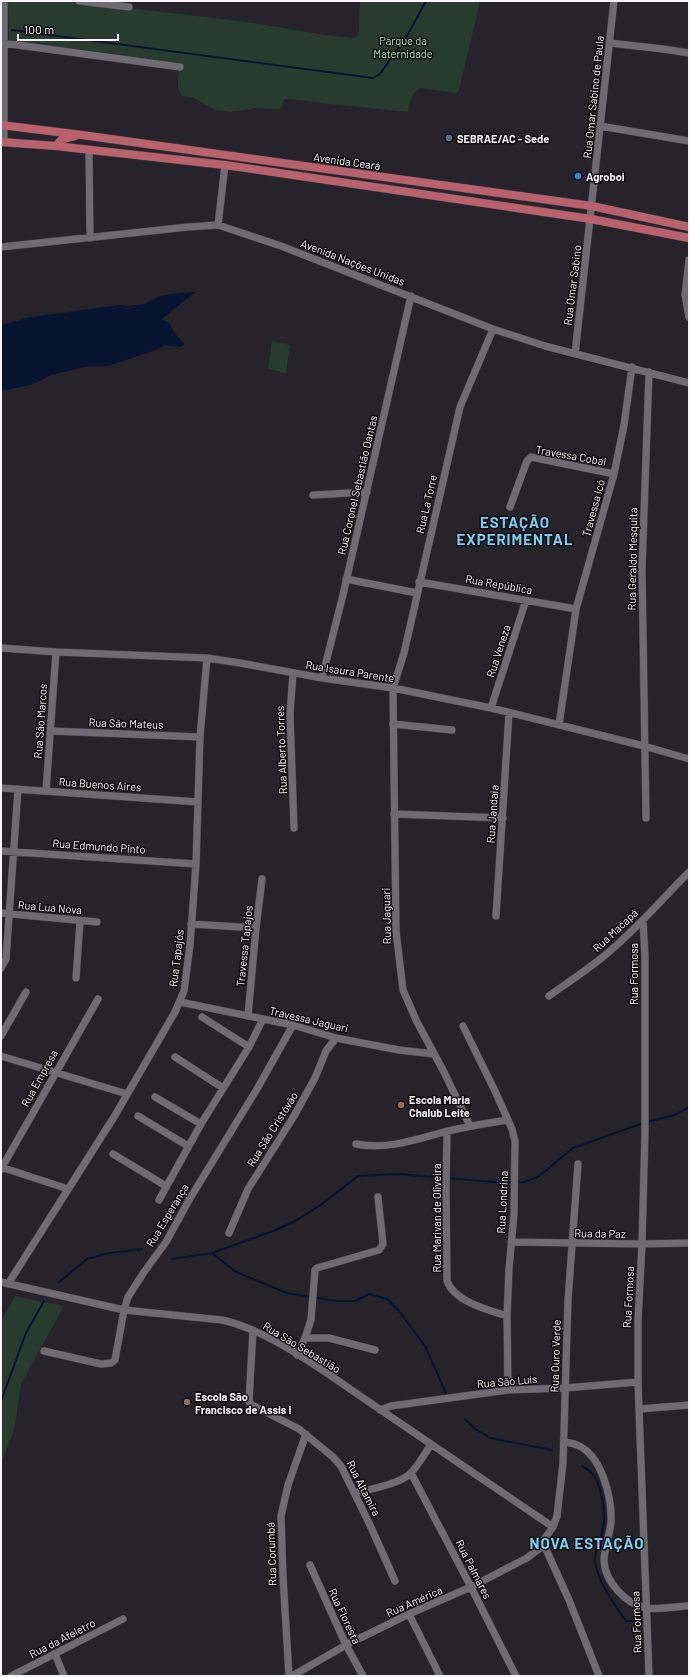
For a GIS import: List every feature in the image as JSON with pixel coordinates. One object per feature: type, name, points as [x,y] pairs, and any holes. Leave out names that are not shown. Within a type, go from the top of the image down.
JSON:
[{"type":"main road","name":"Avenida Ceará","points":[[2,125],[592,206],[689,227]]},
{"type":"main road","points":[[56,146],[62,139],[82,135]]},
{"type":"main road","points":[[106,151],[118,148],[125,141]]},
{"type":"main road","name":"Avenida Ceará","points":[[3,142],[106,151],[225,165],[591,219],[689,238]]},
{"type":"street","points":[[3,142],[4,1]]},
{"type":"street","points":[[79,1],[129,7]]},
{"type":"street","name":"Rua Omar Sabino de Paula","points":[[591,219],[614,1]]},
{"type":"street","points":[[3,43],[180,67]]},
{"type":"street","points":[[610,43],[689,53]]},
{"type":"street","points":[[600,126],[689,141]]},
{"type":"street","points":[[89,150],[90,238]]},
{"type":"street","points":[[218,225],[225,165]]},
{"type":"street","name":"Rua Omar Sabino","points":[[575,354],[591,219]]},
{"type":"street","name":"Avenida Nações Unidas","points":[[1,247],[188,226],[218,225],[281,246],[493,329],[545,346],[689,383]]},
{"type":"street","points":[[689,260],[687,296],[689,317]]},
{"type":"street","name":"Rua Coronel Sebastião Dantas","points":[[322,678],[367,492],[411,296]]},
{"type":"street","name":"Rua La Torre","points":[[393,688],[404,653],[419,582],[462,402],[493,329]]},
{"type":"street","name":"Travessa Icó","points":[[559,725],[576,609],[614,474],[624,425],[632,368]]},
{"type":"street","name":"Rua Geraldo Mesquita","points":[[646,818],[642,570],[649,372]]},
{"type":"street","name":"Travessa Cobal","points":[[510,507],[527,461],[531,457],[614,474]]},
{"type":"street","points":[[313,495],[367,492]]},
{"type":"street","points":[[346,578],[417,593]]},
{"type":"street","name":"Rua República","points":[[419,582],[576,609]]},
{"type":"street","name":"Rua Veneza","points":[[491,708],[526,600]]},
{"type":"street","name":"Rua Isaura Parente","points":[[1,648],[56,652],[207,658],[322,678],[393,688],[491,708],[644,746],[689,759]]},
{"type":"street","name":"Rua São Marcos","points":[[46,791],[56,652]]},
{"type":"street","name":"Rua Tapajós","points":[[5,1283],[68,1189],[128,1094],[180,1002],[186,980],[196,864],[200,737],[207,658]]},
{"type":"street","name":"Rua Alberto Torres","points":[[293,672],[290,714],[294,828]]},
{"type":"street","name":"Rua Jaguari","points":[[393,688],[396,931],[403,990],[409,1005],[470,1126]]},
{"type":"street","name":"Rua Jandaia","points":[[496,916],[509,713]]},
{"type":"street","points":[[393,724],[452,730]]},
{"type":"street","name":"Rua São Mateus","points":[[51,731],[200,737]]},
{"type":"street","name":"Rua Buenos Aires","points":[[1,788],[198,802]]},
{"type":"street","points":[[2,968],[6,959],[5,914],[13,852],[18,789]]},
{"type":"street","points":[[394,814],[503,818]]},
{"type":"street","name":"Rua Edmundo Pinto","points":[[1,851],[196,864]]},
{"type":"street","name":"Rua Macapá","points":[[549,996],[604,956],[643,920],[658,902],[689,872]]},
{"type":"street","name":"Travessa Tapajos","points":[[248,1016],[262,879]]},
{"type":"street","name":"Rua Lua Nova","points":[[5,914],[97,922]]},
{"type":"street","name":"Rua Formosa","points":[[643,920],[645,957],[645,1132],[638,1321],[638,1382],[649,1676]]},
{"type":"street","points":[[76,978],[80,921]]},
{"type":"street","points":[[191,924],[256,928]]},
{"type":"street","points":[[1,1036],[26,992]]},
{"type":"street","name":"Rua Empresa","points":[[1,1168],[98,998]]},
{"type":"street","name":"Travessa Jaguari","points":[[180,1002],[293,1025],[336,1038],[399,1050],[434,1054]]},
{"type":"street","points":[[202,1017],[249,1047]]},
{"type":"street","points":[[159,1200],[188,1146],[249,1047],[263,1019]]},
{"type":"street","name":"Rua Esperança","points":[[44,1351],[95,1363],[111,1363],[115,1360],[124,1310],[128,1297],[166,1242],[189,1200],[257,1089],[293,1025]]},
{"type":"street","name":"Rua Londrina","points":[[463,1026],[508,1120],[515,1141],[514,1214],[507,1316],[508,1390]]},
{"type":"street","name":"Rua São Cristóvão","points":[[229,1233],[248,1189],[294,1116],[315,1078],[326,1051],[336,1038]]},
{"type":"street","points":[[1,1056],[128,1094]]},
{"type":"street","points":[[175,1057],[224,1088]]},
{"type":"street","points":[[155,1097],[201,1124]]},
{"type":"street","points":[[138,1116],[188,1146]]},
{"type":"street","points":[[356,1144],[369,1147],[386,1146],[470,1126],[508,1120]]},
{"type":"street","name":"Rua Marivan de Oliveira","points":[[447,1132],[446,1272],[448,1285],[459,1295],[478,1308],[507,1316]]},
{"type":"street","points":[[113,1154],[166,1186]]},
{"type":"street","name":"Rua Ouro Verde","points":[[544,1545],[545,1538],[553,1527],[559,1508],[565,1442],[565,1388],[572,1243],[578,1164]]},
{"type":"street","points":[[1,1168],[68,1189]]},
{"type":"street","points":[[297,1354],[305,1338],[312,1310],[314,1278],[317,1268],[379,1250],[382,1244],[378,1197]]},
{"type":"street","name":"Rua da Paz","points":[[511,1242],[642,1244],[689,1243]]},
{"type":"street","name":"Rua São Sebastião","points":[[5,1283],[124,1310],[222,1320],[253,1330],[297,1354],[553,1527]]},
{"type":"street","name":"Rua Altamira","points":[[253,1330],[249,1402],[252,1406],[287,1422],[306,1434],[333,1457],[341,1466],[395,1581]]},
{"type":"street","points":[[305,1338],[329,1338],[375,1350]]},
{"type":"street","name":"Rua São Luís","points":[[380,1410],[391,1406],[508,1390],[565,1388],[638,1382]]},
{"type":"street","points":[[639,1409],[689,1405]]},
{"type":"street","name":"Rua Corumbá","points":[[290,1676],[283,1577],[281,1516],[288,1485],[306,1434]]},
{"type":"street","points":[[565,1442],[578,1445],[590,1454],[601,1471],[608,1489],[611,1521],[608,1538],[604,1549],[604,1563],[610,1580],[620,1594],[632,1602],[646,1608],[689,1606]]},
{"type":"street","points":[[355,1493],[398,1481],[411,1473],[431,1444]]},
{"type":"street","name":"Rua Palmares","points":[[411,1473],[516,1676]]},
{"type":"street","points":[[544,1545],[569,1600],[599,1676]]},
{"type":"street","name":"Rua América","points":[[290,1676],[346,1645],[408,1614],[471,1587],[527,1558],[544,1545]]},
{"type":"street","name":"Rua Floresta","points":[[310,1565],[346,1645],[363,1676]]},
{"type":"street","points":[[408,1614],[440,1676]]},
{"type":"street","name":"Rua da Afeletro","points":[[11,1676],[123,1620]]},
{"type":"street","points":[[55,1654],[64,1676]]},
{"type":"green space","name":"Parque da Maternidade","points":[[8,1],[69,1],[248,22],[325,35],[354,38],[359,34],[360,1],[480,1],[459,90],[457,93],[421,88],[413,95],[408,112],[285,99],[280,109],[256,108],[230,112],[215,110],[194,98],[182,96],[178,87],[180,63],[10,40]]},
{"type":"green space","points":[[272,341],[290,345],[286,373],[268,369]]},
{"type":"green space","points":[[15,1296],[64,1306],[21,1384],[14,1430],[1,1464],[1,1322]]},
{"type":"water","points":[[195,292],[162,319],[169,323],[177,336],[185,344],[181,347],[165,345],[156,350],[108,366],[85,367],[51,375],[31,385],[1,391],[1,325],[31,317],[120,305],[127,306],[144,304],[160,296]]},
{"type":"waterway","points":[[12,30],[373,78],[380,74],[408,34],[426,1]]},
{"type":"waterway","points":[[647,1122],[675,1115],[689,1107]]},
{"type":"waterway","points":[[172,1259],[212,1253],[276,1230],[297,1220],[322,1204],[358,1176],[397,1174],[507,1183],[524,1182],[538,1177],[573,1148],[643,1123]]},
{"type":"waterway","points":[[59,1282],[87,1259],[109,1253],[142,1249]]},
{"type":"waterway","points":[[212,1253],[236,1272],[287,1293],[336,1301],[355,1301],[369,1294],[387,1299],[399,1311],[425,1346],[446,1393]]},
{"type":"waterway","points":[[1,1401],[26,1333],[44,1301]]},
{"type":"waterway","points":[[465,1419],[475,1429],[490,1438],[552,1450]]},
{"type":"waterway","points":[[582,1466],[591,1472],[601,1492],[604,1523],[595,1559],[599,1576],[606,1592],[626,1621],[635,1621]]},
{"type":"place","name":"SEBRAE/AC - Sede","points":[[449,138]]},
{"type":"place","name":"Agroboi","points":[[578,176]]},
{"type":"place","name":"Escola Maria Chalub Leite","points":[[401,1105]]},
{"type":"place","name":"Escola São Francisco de Assis I","points":[[187,1402]]},
{"type":"district","name":"ESTAÇÃO EXPERIMENTAL","points":[[515,530]]},
{"type":"district","name":"NOVA ESTAÇÃO","points":[[587,1543]]}]
